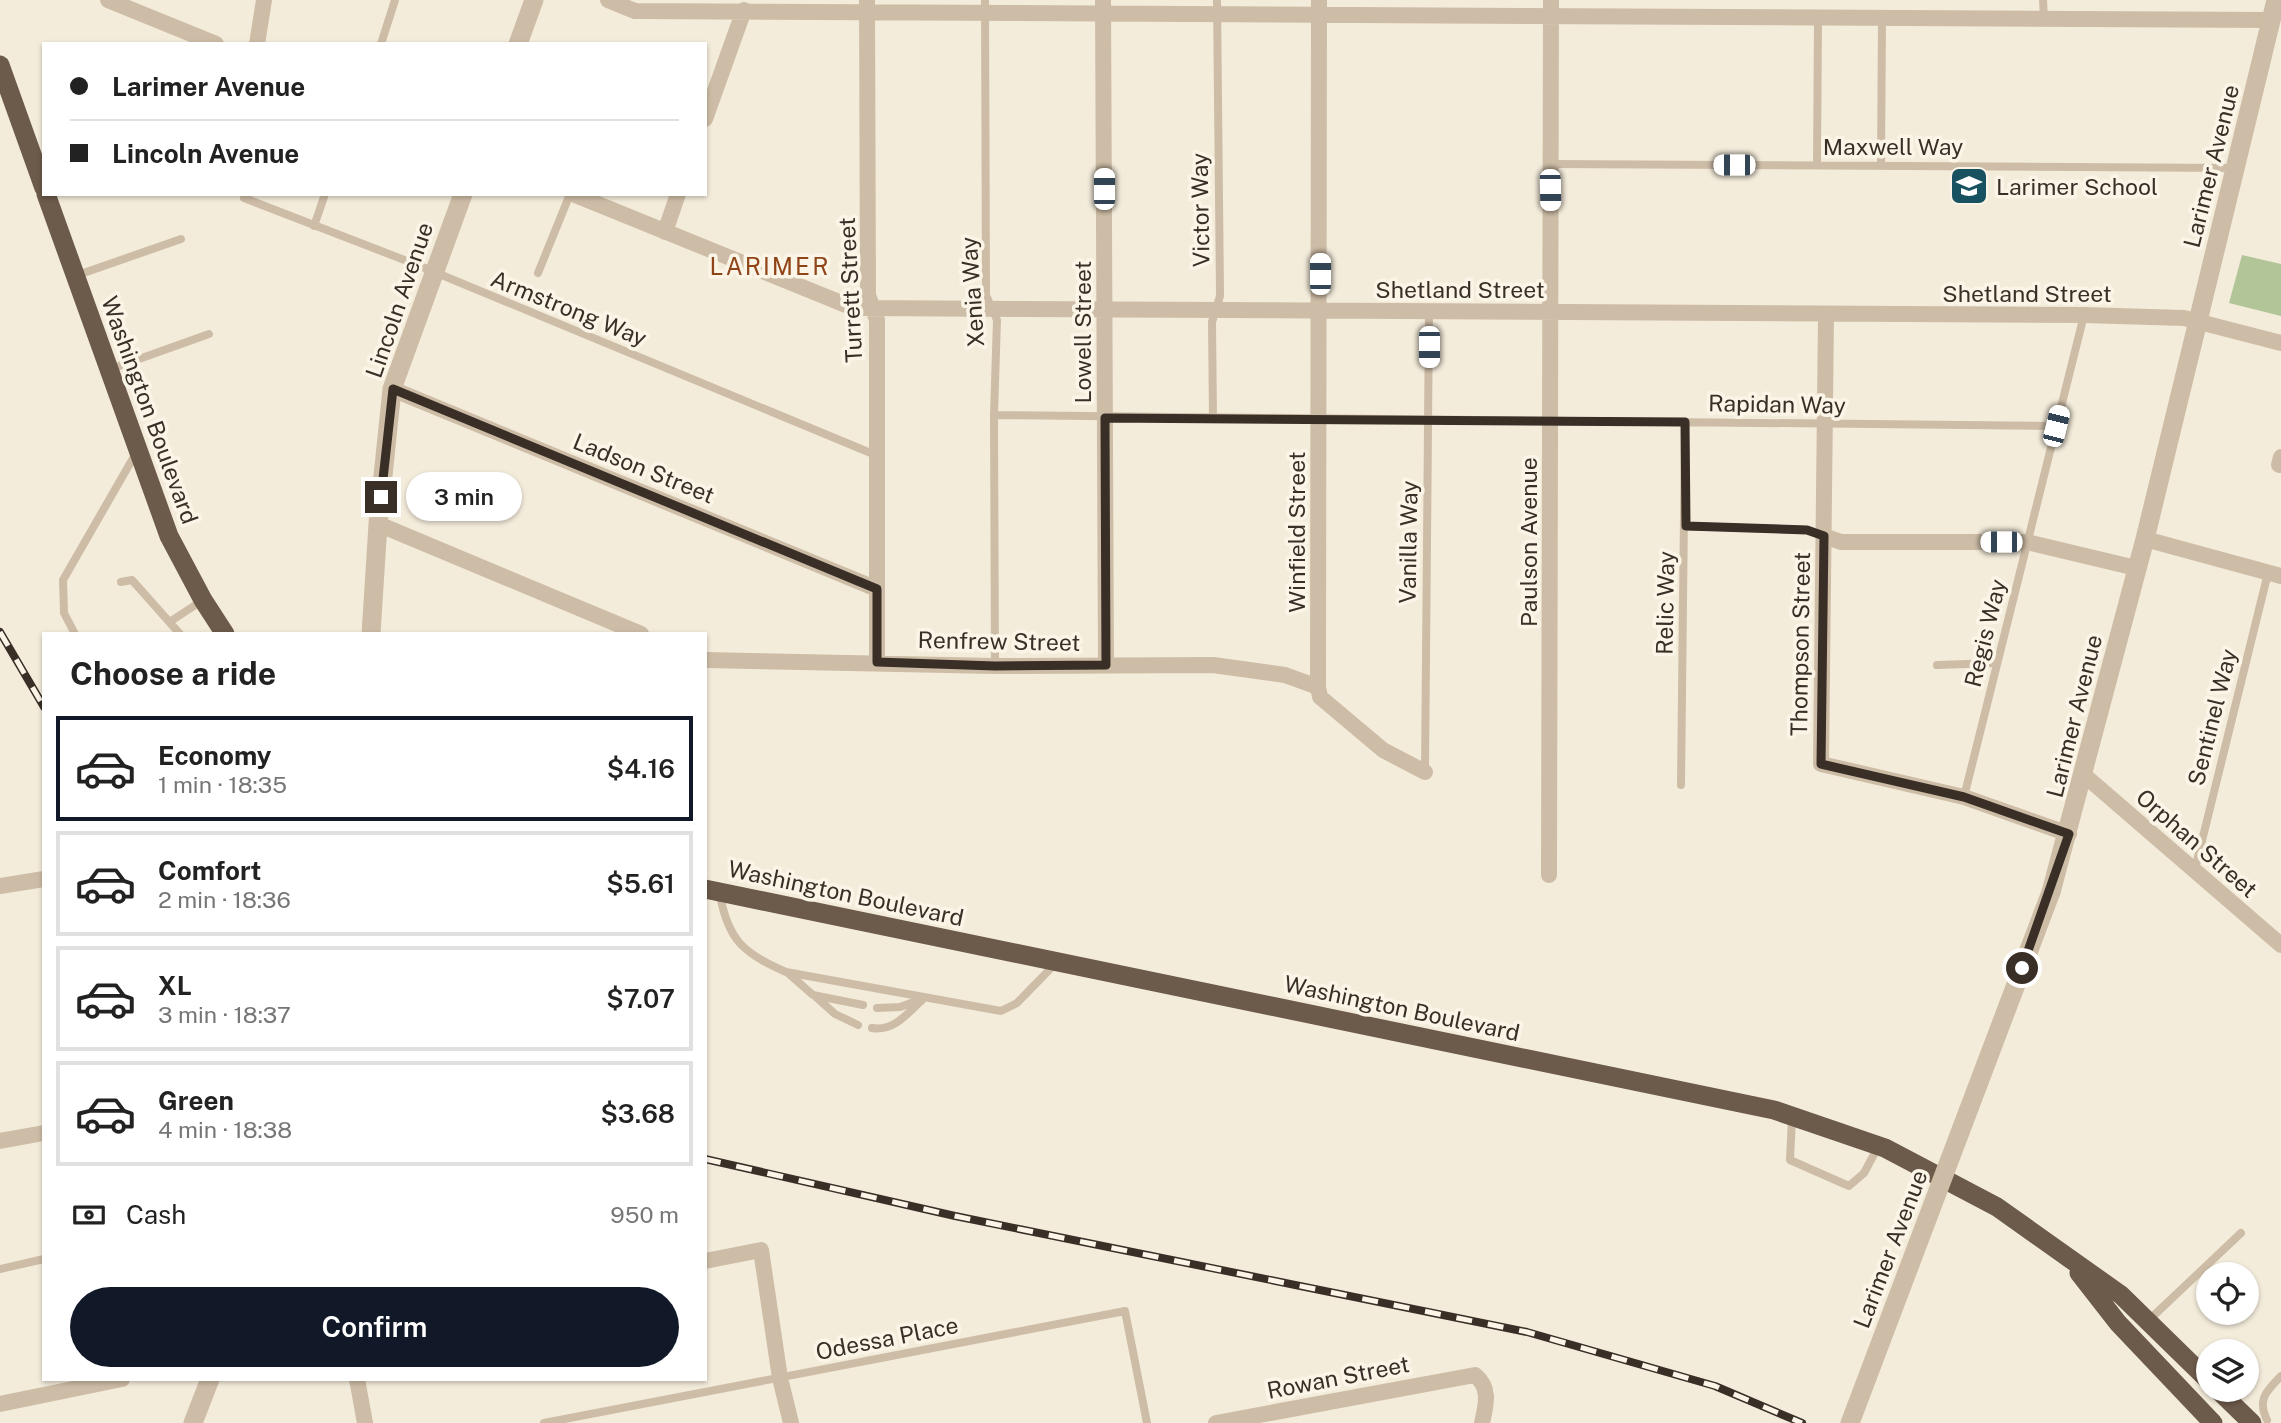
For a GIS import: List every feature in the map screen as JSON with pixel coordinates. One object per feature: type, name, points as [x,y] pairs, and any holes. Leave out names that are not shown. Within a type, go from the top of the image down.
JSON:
[{"type":"highway","points":[[0,65],[42,182]]},
{"type":"highway","name":"Washington Boulevard","points":[[47,196],[169,536],[203,600],[224,632]]},
{"type":"highway","name":"Washington Boulevard","points":[[712,890],[1792,1116],[1879,1146],[1964,1186],[2121,1295],[2196,1368]]},
{"type":"highway","name":"Washington Boulevard","points":[[2059,1252],[2118,1323],[2213,1423]]},
{"type":"highway","points":[[2236,1402],[2265,1422]]},
{"type":"street","points":[[108,0],[211,42]]},
{"type":"street","points":[[257,42],[264,0]]},
{"type":"street","points":[[519,42],[534,0]]},
{"type":"street","points":[[608,0],[635,10],[667,5],[744,10],[867,5],[1551,7],[1818,16],[2272,20]]},
{"type":"street","name":"Larimer Avenue","points":[[1850,1423],[2051,892],[2069,834],[2145,539],[2276,0]]},
{"type":"street","name":"Turrett Street","points":[[867,5],[868,295],[877,320],[877,662]]},
{"type":"street","name":"Lowell Street","points":[[1103,6],[1106,665]]},
{"type":"street","name":"Winfield Street","points":[[1318,6],[1318,687]]},
{"type":"street","name":"Paulson Avenue","points":[[1549,875],[1551,7]]},
{"type":"street","points":[[707,113],[744,10]]},
{"type":"street","name":"Lincoln Avenue","points":[[371,632],[378,524],[393,389],[462,196]]},
{"type":"street","name":"Shetland Street","points":[[576,196],[851,307],[1104,311],[1216,308],[1429,312],[2084,315],[2184,318],[2281,342]]},
{"type":"street","points":[[665,232],[677,196]]},
{"type":"street","name":"Thompson Street","points":[[1826,314],[1821,764],[1964,797]]},
{"type":"street","name":"Ladson Street","points":[[393,389],[877,589]]},
{"type":"street","points":[[378,524],[636,632]]},
{"type":"street","points":[[1824,536],[1841,542],[2027,542],[2136,568]]},
{"type":"street","points":[[2145,539],[2274,575]]},
{"type":"street","name":"Renfrew Street","points":[[707,660],[995,666],[1213,665],[1286,675],[1318,687]]},
{"type":"street","points":[[1318,687],[1320,697],[1383,750],[1425,772]]},
{"type":"street","name":"Orphan Street","points":[[2084,775],[2281,944]]},
{"type":"street","points":[[1964,797],[2069,834]]},
{"type":"street","points":[[0,886],[42,879]]},
{"type":"street","points":[[0,1141],[42,1133]]},
{"type":"street","points":[[707,1261],[761,1250],[780,1378],[792,1423]]},
{"type":"street","name":"Rowan Street","points":[[1216,1423],[1475,1375],[1484,1383],[1487,1397],[1482,1423]]},
{"type":"street","points":[[0,1404],[112,1381]]},
{"type":"street","points":[[193,1423],[209,1381]]},
{"type":"street","points":[[357,1381],[365,1423]]},
{"type":"lane","points":[[382,42],[395,0]]},
{"type":"lane","points":[[2043,0],[2044,18]]},
{"type":"lane","name":"Xenia Way","points":[[985,6],[986,295],[997,320],[994,415],[995,666]]},
{"type":"lane","name":"Victor Way","points":[[1213,418],[1212,322],[1220,296],[1217,6]]},
{"type":"lane","points":[[1817,165],[1818,16]]},
{"type":"lane","points":[[1881,165],[1882,16]]},
{"type":"lane","name":"Maxwell Way","points":[[1550,164],[2236,168]]},
{"type":"lane","points":[[314,226],[324,196]]},
{"type":"lane","points":[[538,273],[570,196]]},
{"type":"lane","name":"Armstrong Way","points":[[244,198],[435,272],[878,456]]},
{"type":"lane","points":[[75,276],[181,239]]},
{"type":"lane","name":"Vanilla Way","points":[[1425,772],[1429,312]]},
{"type":"lane","name":"Regis Way","points":[[1964,797],[2084,315]]},
{"type":"lane","points":[[108,370],[209,334]]},
{"type":"lane","name":"Rapidan Way","points":[[994,415],[2056,426]]},
{"type":"lane","name":"Relic Way","points":[[1681,785],[1686,526],[1685,422]]},
{"type":"lane","points":[[74,632],[64,613],[64,580],[137,451]]},
{"type":"lane","points":[[1686,526],[1807,530],[1824,536]]},
{"type":"lane","name":"Sentinel Way","points":[[2194,870],[2274,575]]},
{"type":"lane","points":[[121,582],[132,580],[172,621],[179,632]]},
{"type":"lane","points":[[172,621],[203,600]]},
{"type":"lane","points":[[1937,665],[1997,663]]},
{"type":"lane","points":[[712,890],[730,934],[765,963],[786,972],[1001,1011],[1017,1003],[1056,962]]},
{"type":"lane","points":[[786,972],[835,1014],[858,1025]]},
{"type":"lane","points":[[813,995],[863,1005]]},
{"type":"lane","points":[[877,1007],[900,1007],[924,998]]},
{"type":"lane","points":[[872,1028],[883,1030],[900,1021],[924,998]]},
{"type":"lane","points":[[1792,1116],[1790,1160],[1849,1186],[1864,1173],[1879,1146]]},
{"type":"lane","points":[[2148,1321],[2241,1233]]},
{"type":"lane","points":[[0,1269],[42,1259]]},
{"type":"lane","name":"Odessa Place","points":[[544,1423],[1125,1311],[1147,1423]]},
{"type":"lane","points":[[2265,1422],[2261,1406],[2262,1396],[2281,1376]]},
{"type":"green space","points":[[2242,255],[2281,264],[2281,316],[2229,303]]},
{"type":"railway","points":[[0,632],[42,704]]},
{"type":"railway","points":[[707,1159],[955,1216],[1527,1332],[1715,1386],[1802,1423]]},
{"type":"place","name":"Larimer School","points":[[1969,186]]},
{"type":"district","name":"LARIMER","points":[[770,266]]},
{"type":"route","points":[[381,497],[393,389],[877,589],[877,662],[995,666],[1106,665],[1105,418],[1685,422],[1686,526],[1807,530],[1824,536],[1821,764],[1964,797],[2069,834],[2051,892],[2022,968]]}]
